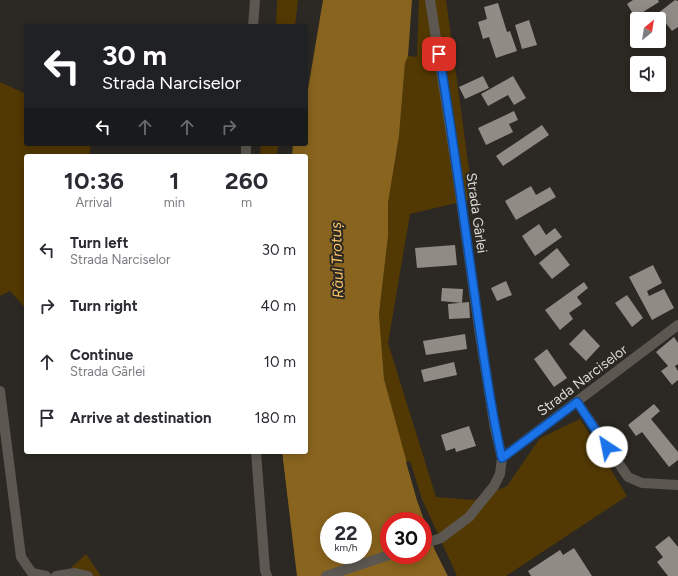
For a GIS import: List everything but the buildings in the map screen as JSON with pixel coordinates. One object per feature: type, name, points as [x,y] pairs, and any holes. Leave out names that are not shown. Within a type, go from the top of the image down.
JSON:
[{"type":"street","points":[[253,24],[255,0]]},
{"type":"street","name":"Strada Gârlei","points":[[430,0],[458,172],[468,250],[495,429],[502,458]]},
{"type":"street","name":"Strada Narciselor","points":[[502,458],[678,325]]},
{"type":"street","points":[[0,391],[21,557],[32,573],[46,576]]},
{"type":"street","points":[[577,402],[628,476],[642,483],[678,485]]},
{"type":"street","points":[[256,454],[264,570],[268,576]]},
{"type":"street","points":[[432,541],[441,538],[469,518],[486,498],[500,474],[502,458]]},
{"type":"street","points":[[326,576],[380,558]]},
{"type":"street","points":[[56,576],[75,573],[88,576]]},
{"type":"shaded area","points":[[277,0],[298,0],[295,24],[276,24]]},
{"type":"shaded area","points":[[419,0],[446,0],[473,199],[410,214],[388,343],[436,497],[474,500],[507,486],[540,438],[580,419],[627,496],[506,576],[457,576],[432,521],[432,512],[428,512],[422,499],[410,461],[406,462],[384,379],[379,314],[388,236],[388,203],[399,136],[405,63],[408,56],[417,57]]},
{"type":"shaded area","points":[[0,82],[24,93],[24,146],[91,146],[89,154],[24,154],[24,307],[10,291],[0,296]]},
{"type":"shaded area","points":[[261,146],[278,146],[276,154],[260,154]]},
{"type":"shaded area","points":[[86,554],[101,576],[62,576]]},
{"type":"water","name":"Râul Trotuș","points":[[323,0],[412,0],[408,56],[405,63],[399,136],[388,203],[388,236],[379,314],[384,379],[421,512],[380,512],[380,564],[432,564],[432,542],[448,576],[296,576],[282,454],[308,454],[308,154],[292,154],[293,146],[308,146],[308,89]]},
{"type":"pier","points":[[280,454],[282,454],[297,576],[294,576]]},
{"type":"pier","points":[[406,462],[408,462],[423,512],[421,512]]},
{"type":"pier","points":[[432,536],[450,576],[448,576],[435,550]]},
{"type":"route","points":[[439,54],[458,172],[466,242],[480,335],[495,429],[502,458],[577,402],[607,447]]}]
